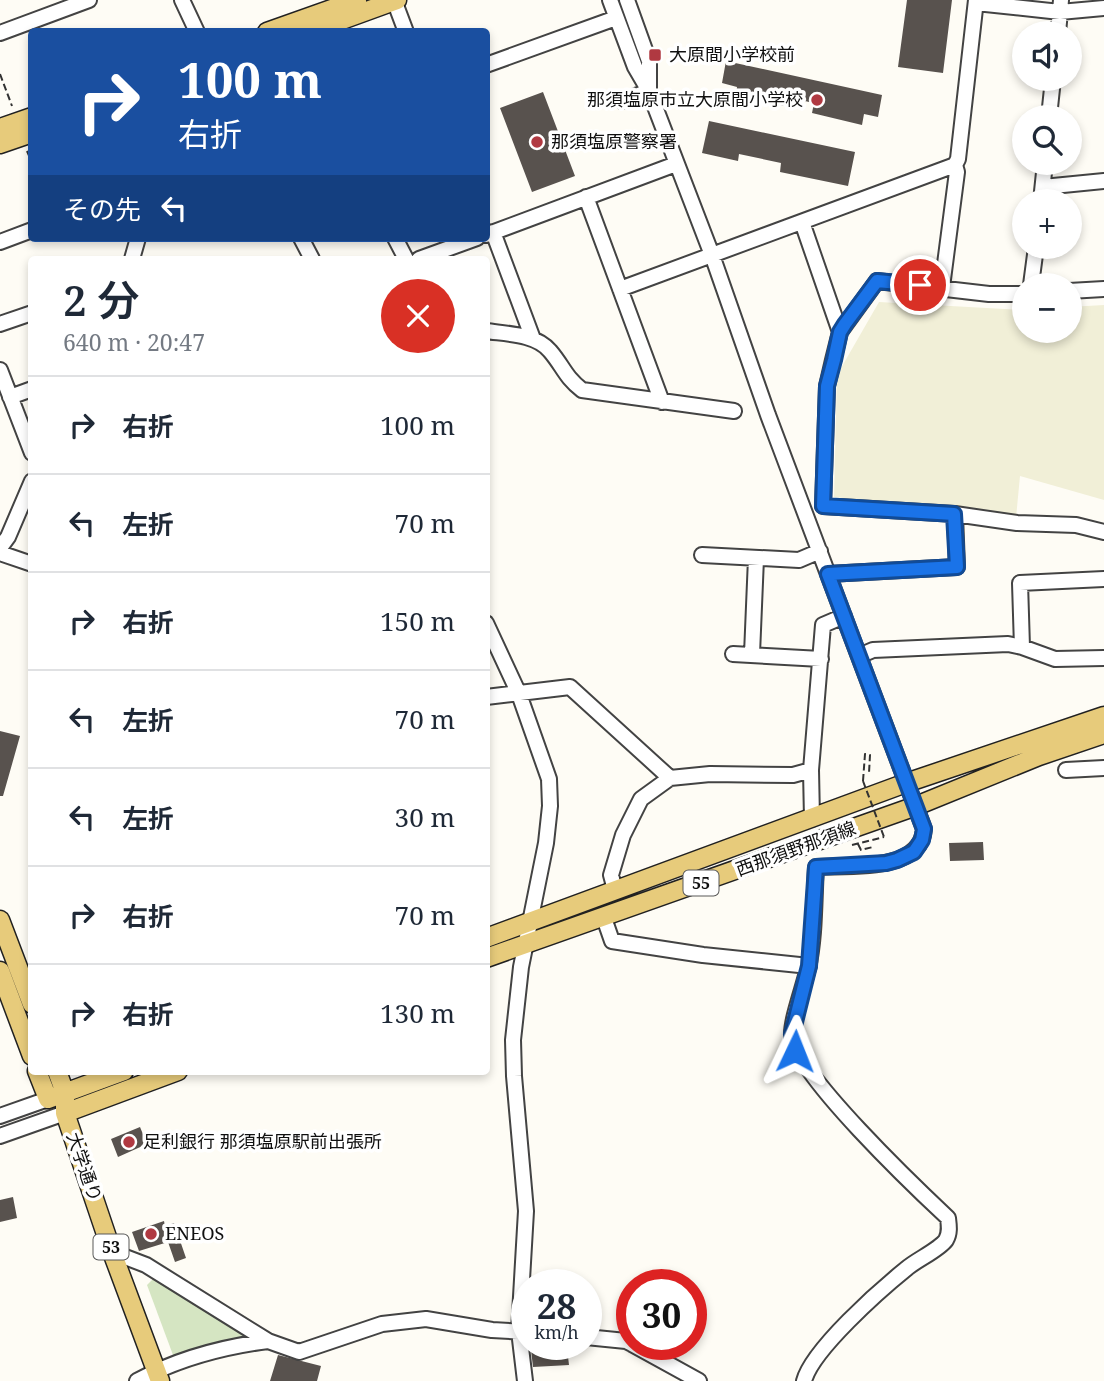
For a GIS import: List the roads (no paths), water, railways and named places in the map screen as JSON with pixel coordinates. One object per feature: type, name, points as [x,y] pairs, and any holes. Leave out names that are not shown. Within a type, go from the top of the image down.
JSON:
[{"type":"main road","points":[[278,28],[357,0]]},
{"type":"main road","points":[[320,28],[395,0]]},
{"type":"main road","points":[[0,128],[28,118]]},
{"type":"main road","points":[[0,144],[28,134]]},
{"type":"main road","name":"西那須野那須線","points":[[490,936],[906,783],[1104,716]]},
{"type":"main road","name":"西那須野那須線","points":[[490,957],[916,806],[1104,734]]},
{"type":"main road","points":[[0,920],[28,994]]},
{"type":"main road","points":[[0,971],[28,1045]]},
{"type":"main road","points":[[39,1075],[48,1099],[65,1113],[167,1075]]},
{"type":"main road","name":"大学通り","points":[[58,1075],[65,1093],[65,1113],[158,1376]]},
{"type":"main road","points":[[48,1099],[113,1075]]},
{"type":"street","points":[[182,0],[195,28]]},
{"type":"street","points":[[395,0],[405,28]]},
{"type":"street","points":[[610,0],[635,67],[649,91],[712,255],[768,415],[923,823],[924,835],[914,852],[906,857],[886,863],[816,867],[809,966],[792,1034],[795,1051],[885,1159],[948,1218],[949,1228],[945,1241],[906,1268],[827,1343],[806,1373],[804,1381]]},
{"type":"street","points":[[627,0],[649,61],[649,91]]},
{"type":"street","points":[[0,33],[83,1]]},
{"type":"street","points":[[620,289],[955,164],[958,159],[976,1],[1104,8]]},
{"type":"street","points":[[490,64],[616,18]]},
{"type":"street","points":[[622,101],[649,91]]},
{"type":"street","points":[[533,339],[490,233],[676,164]]},
{"type":"street","points":[[942,287],[957,172],[955,164]]},
{"type":"street","points":[[1066,189],[1104,181]]},
{"type":"street","points":[[586,197],[662,402]]},
{"type":"street","points":[[802,222],[840,332]]},
{"type":"street","points":[[0,242],[28,232]]},
{"type":"street","points":[[427,256],[466,242]]},
{"type":"street","points":[[1012,294],[989,294],[877,281],[840,332],[827,386],[823,506],[954,514],[1017,523],[1076,525],[1104,532]]},
{"type":"street","points":[[1082,290],[1104,289]]},
{"type":"street","points":[[0,324],[28,314]]},
{"type":"street","points":[[490,332],[533,339],[549,349],[568,380],[582,390],[734,411]]},
{"type":"street","points":[[0,370],[28,443]]},
{"type":"street","points":[[10,397],[28,391]]},
{"type":"street","points":[[0,548],[8,537],[28,490]]},
{"type":"street","points":[[828,574],[957,567],[954,514]]},
{"type":"street","points":[[702,555],[799,560],[820,551]]},
{"type":"street","points":[[0,553],[28,563]]},
{"type":"street","points":[[752,654],[756,558]]},
{"type":"street","points":[[1022,648],[1020,583],[1104,579]]},
{"type":"street","points":[[812,819],[811,770],[823,625],[844,616]]},
{"type":"street","points":[[490,632],[519,694],[549,779],[550,806],[546,843],[521,967],[513,1040],[526,1212],[525,1269]]},
{"type":"street","points":[[859,656],[873,650],[1007,644],[1055,659],[1104,658]]},
{"type":"street","points":[[733,654],[821,659]]},
{"type":"street","points":[[490,698],[570,687],[670,778]]},
{"type":"street","points":[[1066,770],[1104,768]]},
{"type":"street","points":[[615,890],[611,876],[623,835],[641,799],[670,778],[710,774],[793,775],[811,770]]},
{"type":"street","points":[[604,918],[612,941],[703,955],[809,966]]},
{"type":"street","points":[[0,1116],[48,1099]]},
{"type":"street","points":[[0,1136],[65,1113]]},
{"type":"street","points":[[112,1252],[146,1265],[268,1341],[299,1352],[383,1324],[426,1319],[511,1331]]},
{"type":"street","points":[[137,1381],[158,1376],[226,1348],[268,1341]]},
{"type":"street","points":[[524,1360],[525,1381]]},
{"type":"street","points":[[661,1360],[699,1381]]},
{"type":"place","name":"大原間小学校前","points":[[655,55]]},
{"type":"place","name":"那須塩原市立大原間小学校","points":[[817,100]]},
{"type":"place","name":"那須塩原警察署","points":[[537,142]]},
{"type":"place","name":"足利銀行 那須塩原駅前出張所","points":[[129,1142]]},
{"type":"place","name":"ENEOS","points":[[151,1234]]}]
